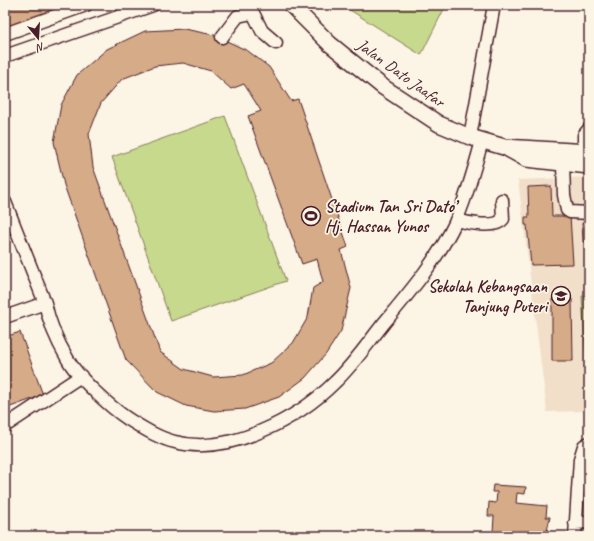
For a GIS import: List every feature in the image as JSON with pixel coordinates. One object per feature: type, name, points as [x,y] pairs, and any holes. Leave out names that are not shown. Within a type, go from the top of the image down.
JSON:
[{"type":"main road","name":"Jalan Dato Jaafar","points":[[291,5],[330,44],[383,87],[439,124],[476,139],[504,147],[587,157]]},
{"type":"main road","name":"Jalan Dato Jaafar","points":[[504,147],[526,159],[563,164],[587,157]]},
{"type":"street","points":[[5,34],[86,5]]},
{"type":"street","points":[[5,56],[153,5]]},
{"type":"street","points":[[5,202],[45,303],[49,320],[67,359],[81,376],[115,410],[147,431],[176,443],[204,445],[232,440],[258,432],[285,420],[309,405],[336,382],[394,311],[438,251],[456,220],[466,196],[476,139],[494,5]]},
{"type":"street","points":[[222,36],[238,16],[250,9],[262,31],[276,43]]},
{"type":"street","points":[[587,157],[584,135],[589,129]]},
{"type":"street","points":[[563,164],[566,210],[570,212],[589,213]]},
{"type":"street","points":[[456,220],[473,224],[498,223],[503,219],[502,200]]},
{"type":"street","points":[[5,317],[45,303]]},
{"type":"street","points":[[5,426],[81,376]]},
{"type":"street","points":[[575,536],[580,459],[584,446],[589,443]]},
{"type":"street","points":[[575,523],[589,522]]},
{"type":"shaded area","name":"Sekolah Kebangsaan Tanjung Puteri","points":[[589,177],[589,411],[547,412],[518,180]]},
{"type":"green space","points":[[342,5],[446,5],[421,55]]},
{"type":"green space","points":[[225,116],[286,281],[171,321],[112,157]]},
{"type":"green space","points":[[582,296],[589,296],[589,409]]},
{"type":"building","points":[[5,5],[77,5],[9,28],[5,27]]},
{"type":"building","name":"Stadium Tan Sri Dato’ Hj. Hassan Yunos","points":[[184,29],[214,35],[248,51],[269,67],[291,101],[298,99],[348,247],[341,250],[351,288],[341,331],[326,354],[305,378],[279,397],[245,409],[214,411],[186,406],[157,392],[126,360],[64,185],[54,142],[61,105],[77,75],[107,49],[145,31]],"holes":[[[183,63],[211,71],[231,89],[244,84],[261,111],[248,116],[302,264],[317,259],[323,282],[313,288],[308,317],[293,343],[271,363],[243,375],[213,377],[184,369],[160,352],[93,167],[89,134],[101,103],[122,79],[155,66]]]},
{"type":"building","points":[[551,186],[552,216],[570,216],[573,264],[531,265],[527,225],[525,225],[525,217],[529,217],[528,187]]},
{"type":"building","points":[[582,223],[589,223],[589,242],[583,242]]},
{"type":"building","points":[[552,299],[572,299],[573,361],[552,361]]},
{"type":"building","points":[[20,332],[43,395],[5,409],[5,337]]},
{"type":"building","points":[[493,485],[526,487],[525,494],[517,493],[516,503],[547,506],[546,517],[550,517],[546,536],[506,536],[506,533],[493,532],[494,516],[488,516],[489,502],[496,503],[497,492],[492,492]]},
{"type":"place","name":"Stadium Tan Sri Dato’ Hj. Hassan Yunos","points":[[311,216]]},
{"type":"place","name":"Sekolah Kebangsaan Tanjung Puteri","points":[[561,296]]}]
